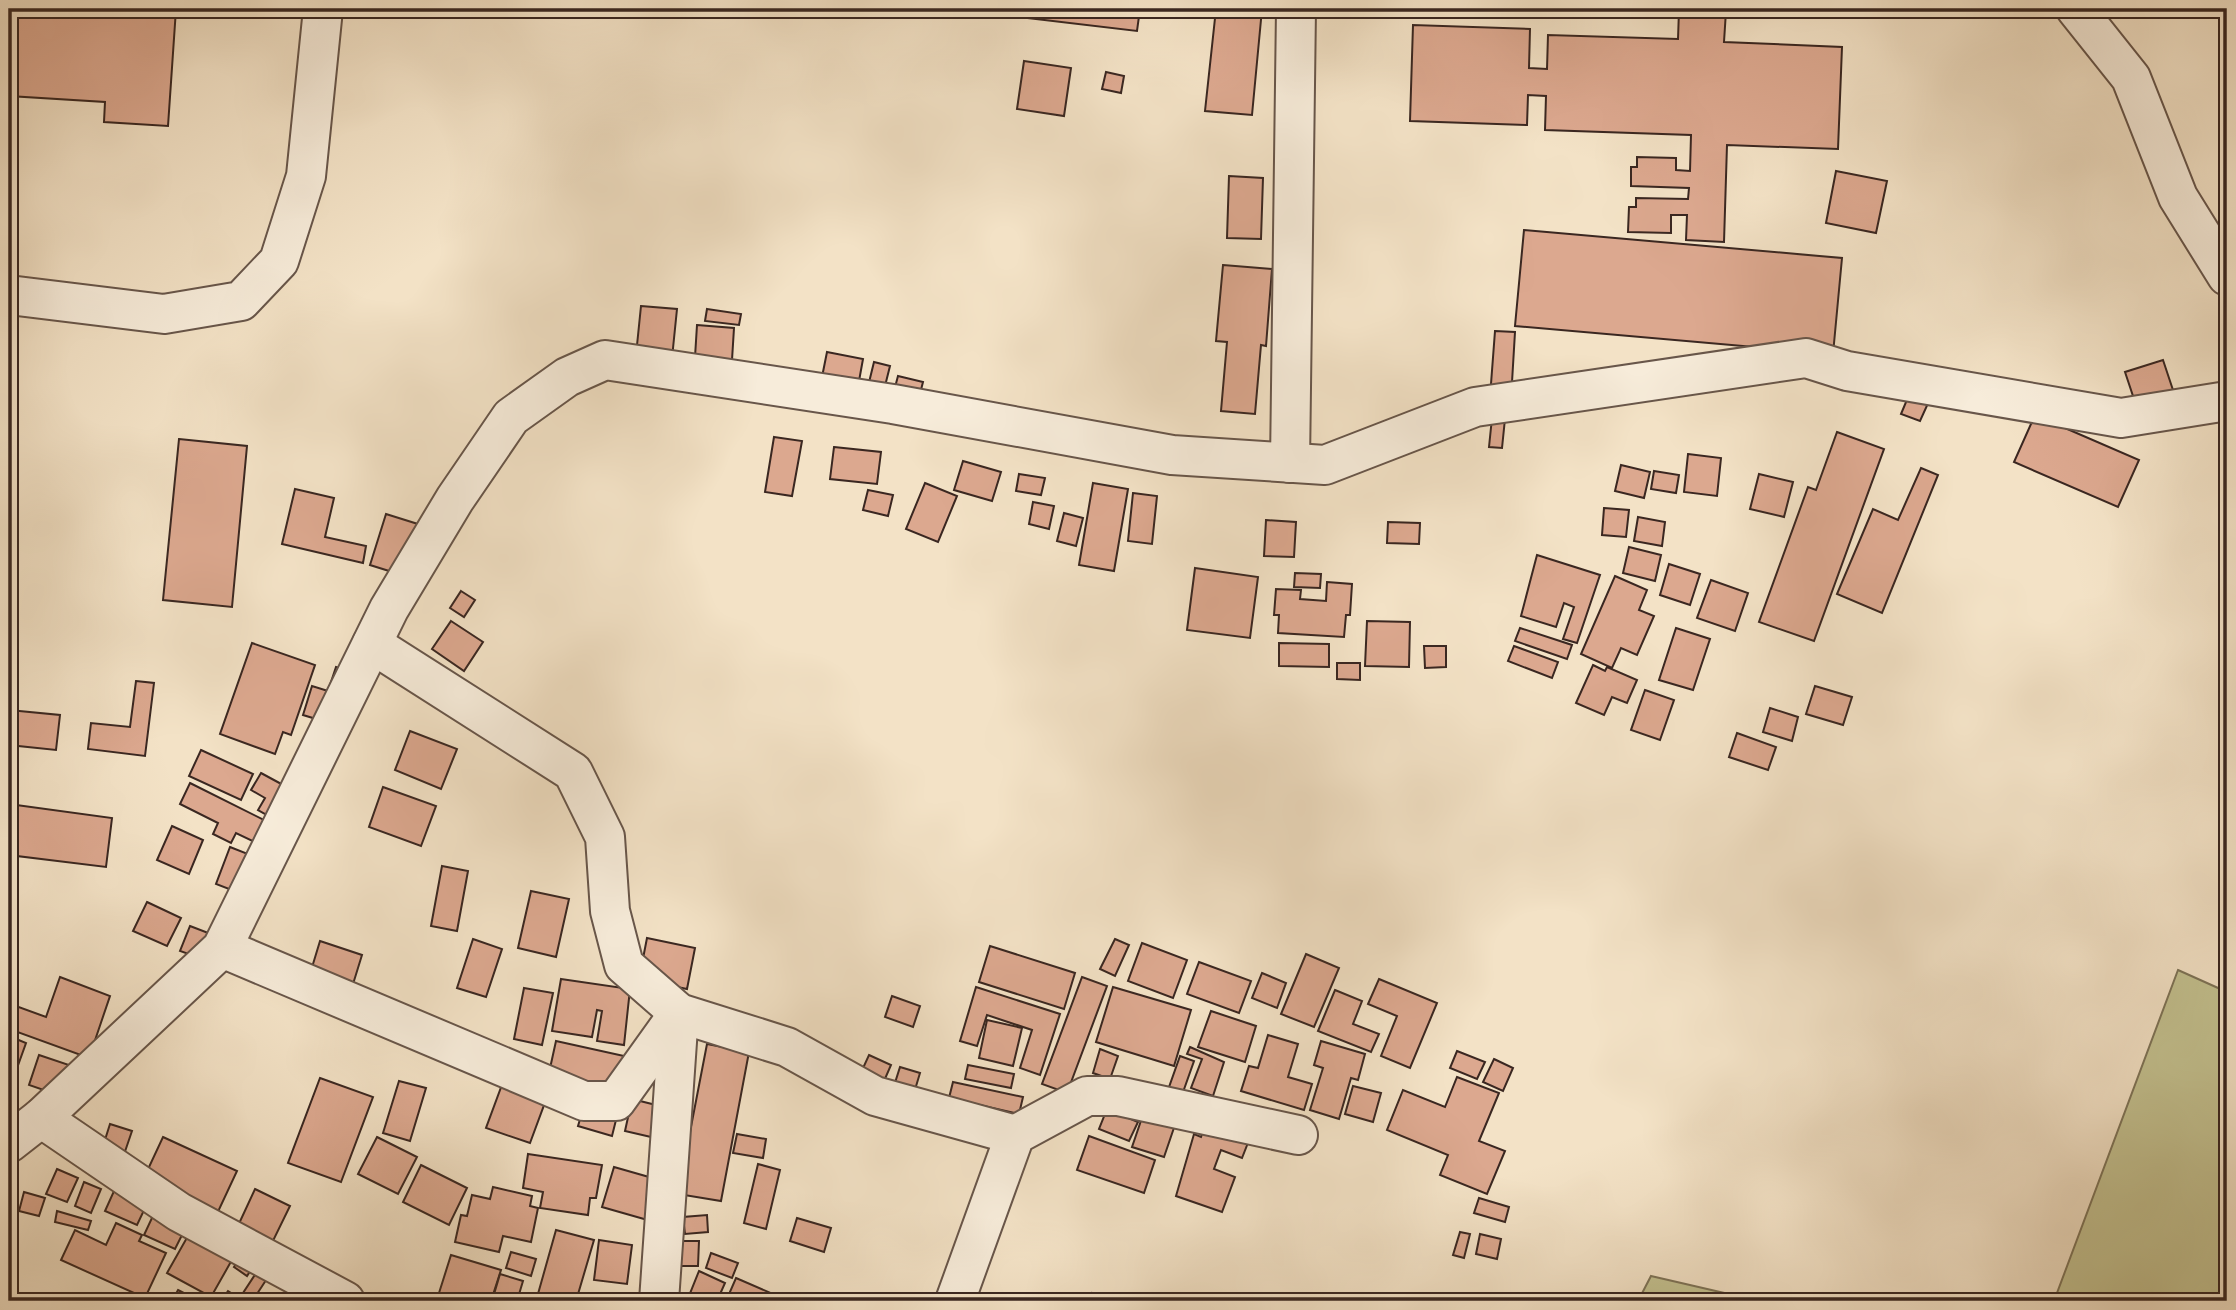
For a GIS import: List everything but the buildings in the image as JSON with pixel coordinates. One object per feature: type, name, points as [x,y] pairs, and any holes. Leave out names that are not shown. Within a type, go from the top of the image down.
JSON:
[{"type":"street","points":[[9,296],[164,314],[241,301],[279,261],[306,176],[323,9]]},
{"type":"street","points":[[1290,463],[1296,9]]},
{"type":"street","points":[[2076,9],[2132,78],[2178,197],[2227,276]]},
{"type":"street","points":[[9,1143],[41,1118],[222,948],[372,644],[455,499],[510,417],[568,377],[605,360],[893,404],[1172,455],[1325,465],[1475,407],[1806,358],[1847,371],[2121,418],[2227,401]]},
{"type":"street","points":[[372,644],[573,772],[605,837],[610,911],[624,965],[679,1013],[787,1047],[876,1096],[1015,1135]]},
{"type":"street","points":[[222,948],[584,1101],[616,1101],[679,1013]]},
{"type":"street","points":[[659,1301],[679,1013]]},
{"type":"street","points":[[955,1301],[1015,1135],[1087,1096],[1118,1096],[1298,1135]]},
{"type":"street","points":[[41,1118],[179,1212],[345,1301]]},
{"type":"shaded area","points":[[2178,970],[2227,992],[2227,1301],[2054,1301]]},
{"type":"shaded area","points":[[1651,1276],[1759,1301],[1638,1301]]}]
